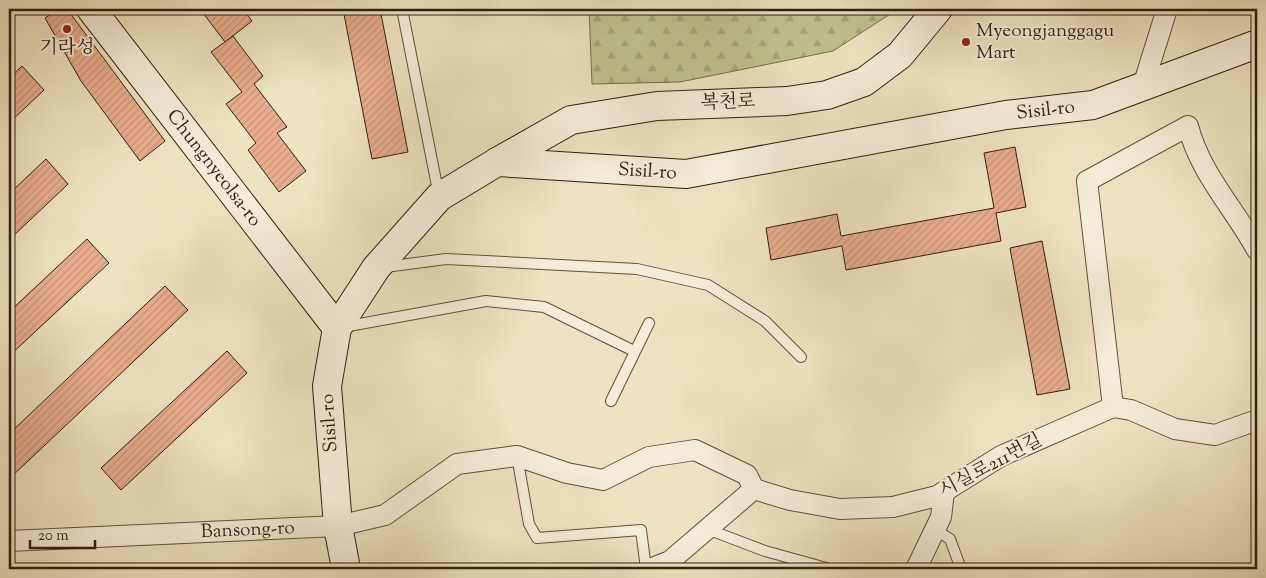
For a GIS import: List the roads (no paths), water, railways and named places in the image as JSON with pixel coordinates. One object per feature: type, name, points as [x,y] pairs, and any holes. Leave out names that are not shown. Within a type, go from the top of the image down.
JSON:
[{"type":"main road","name":"Chungnyeolsa-ro","points":[[91,9],[337,328]]},
{"type":"main road","name":"복천로","points":[[497,162],[571,120],[657,106],[787,101],[827,95],[864,82],[900,54],[938,9]]},
{"type":"main road","name":"Sisil-ro","points":[[346,569],[338,526],[327,386],[337,328],[376,268],[439,197],[497,162],[686,174],[1006,115],[1093,105],[1257,44]]},
{"type":"street","points":[[1143,86],[1167,9]]},
{"type":"street","points":[[1257,250],[1193,146],[1188,126],[1087,181],[1113,407],[1131,410],[1175,430],[1215,435],[1257,420]]},
{"type":"street","name":"시실로211번길","points":[[754,489],[790,500],[840,509],[893,507],[937,496],[1001,456],[1113,407]]},
{"type":"street","points":[[338,526],[385,515],[457,464],[517,456],[568,474],[603,480],[649,457],[694,450],[747,475],[754,489],[670,561],[650,569]]},
{"type":"street","points":[[916,569],[941,517],[944,492]]},
{"type":"street","name":"Bansong-ro","points":[[9,541],[338,526]]},
{"type":"lane","points":[[402,9],[439,197]]},
{"type":"lane","points":[[376,268],[446,259],[637,269],[708,286],[765,321],[801,358]]},
{"type":"lane","points":[[337,328],[486,301],[544,307],[634,351]]},
{"type":"lane","points":[[611,401],[649,323]]},
{"type":"lane","points":[[517,456],[529,524],[537,538],[641,530],[646,569]]},
{"type":"lane","points":[[707,529],[765,551],[830,569]]},
{"type":"lane","points":[[934,529],[950,539],[961,569]]},
{"type":"place","name":"기라성","points":[[67,29]]},
{"type":"place","name":"Myeongjanggagu Mart","points":[[966,42]]}]
